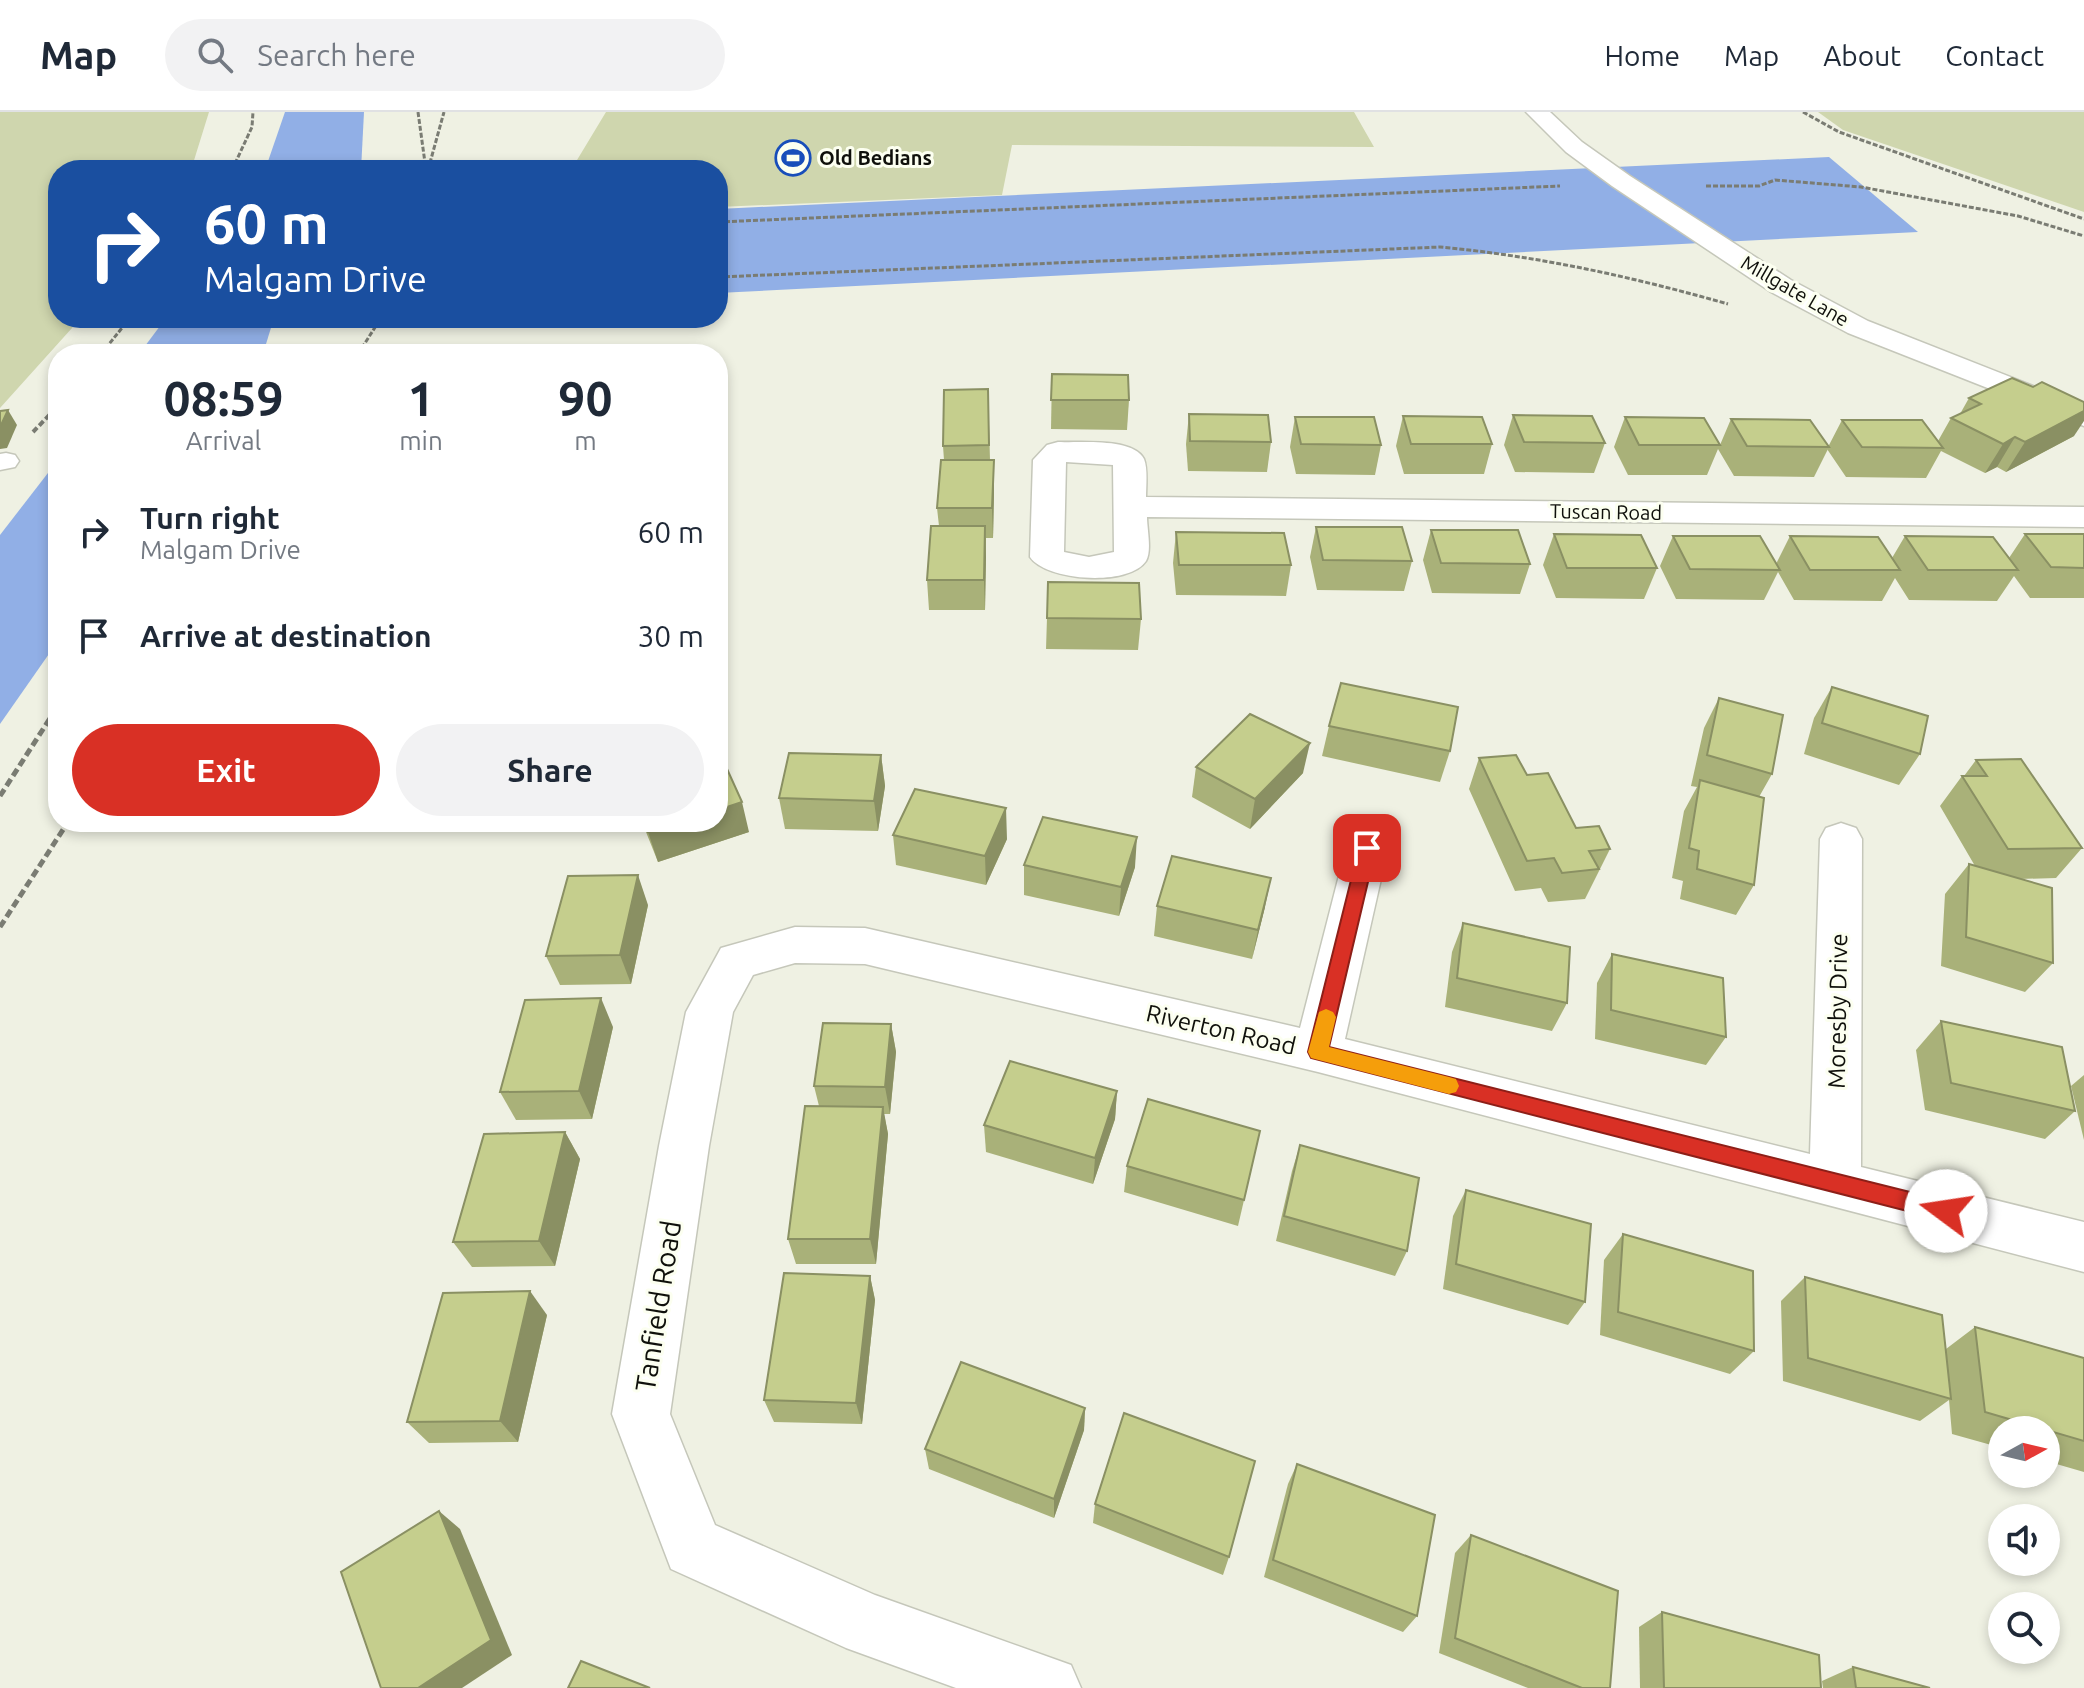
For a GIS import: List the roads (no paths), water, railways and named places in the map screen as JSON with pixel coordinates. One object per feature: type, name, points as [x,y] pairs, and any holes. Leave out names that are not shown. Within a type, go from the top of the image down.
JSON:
[{"type":"street","name":"Millgate Lane","points":[[1537,112],[1574,147],[1621,181],[1781,286],[1858,327],[2084,417]]},
{"type":"street","name":"Tuscan Road","points":[[1129,507],[2084,517]]},
{"type":"street","name":"Moresby Drive","points":[[1835,1183],[1841,839]]},
{"type":"street","points":[[1318,1052],[1367,848]]},
{"type":"street","name":"Riverton Road","points":[[710,1012],[737,961],[795,945],[865,946],[1318,1052],[2084,1247]]},
{"type":"street","name":"Tanfield Road","points":[[710,1012],[684,1146],[641,1414],[693,1547],[869,1625],[1048,1688]]},
{"type":"water","points":[[285,112],[364,112],[362,160],[268,160]]},
{"type":"water","points":[[1829,157],[1918,232],[728,292],[728,209]]},
{"type":"water","points":[[158,328],[271,328],[266,344],[146,344]]},
{"type":"water","points":[[48,473],[48,655],[0,724],[0,535]]},
{"type":"place","name":"Old Bedians","points":[[793,158]]}]
